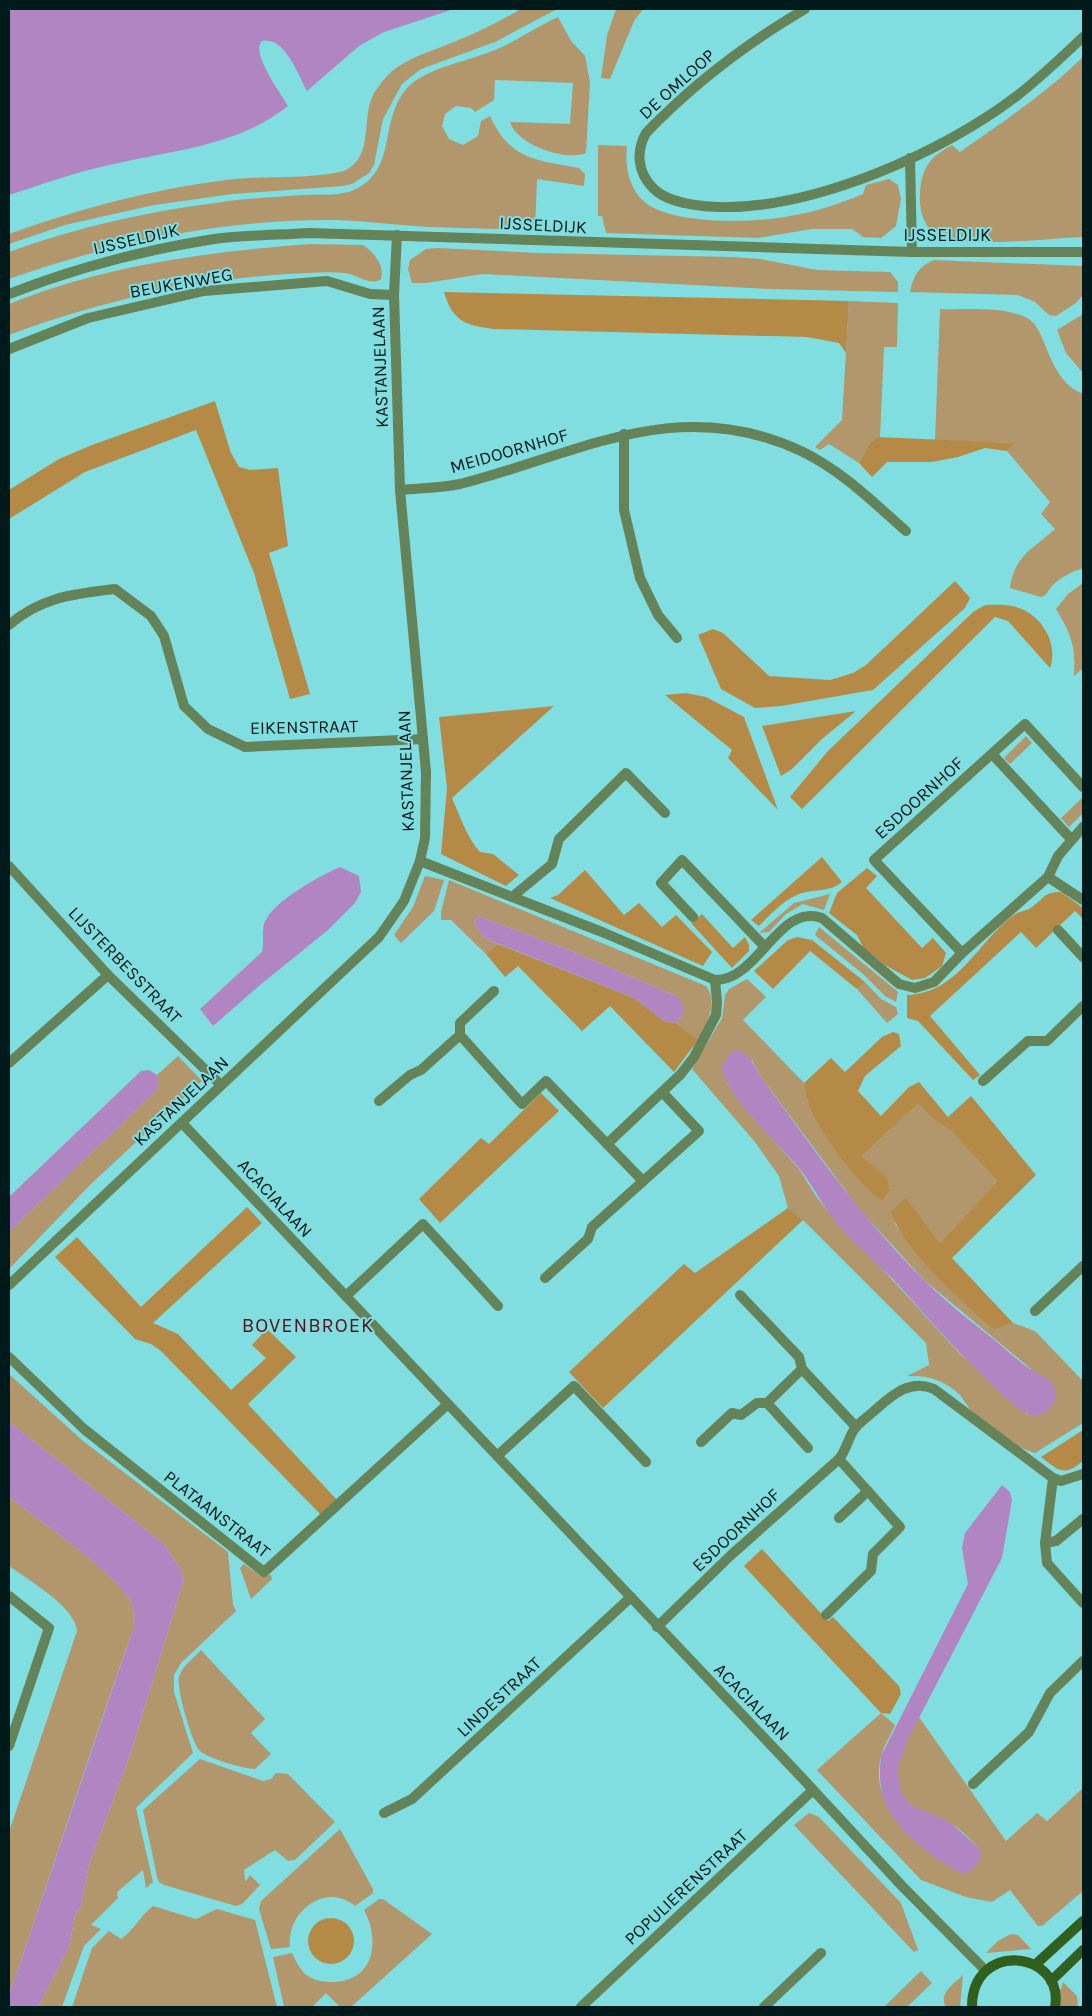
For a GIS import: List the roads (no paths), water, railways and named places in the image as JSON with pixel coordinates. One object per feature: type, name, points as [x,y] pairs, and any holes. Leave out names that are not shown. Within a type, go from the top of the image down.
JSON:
[{"type":"main road","points":[[1035,1965],[1083,1921]]},
{"type":"main road","points":[[1051,1981],[1083,1950]]},
{"type":"main road","points":[[972,2007],[972,1995],[976,1982],[985,1970],[996,1963],[1009,1960],[1022,1960],[1035,1965],[1051,1981],[1056,1999],[1055,2007]]},
{"type":"street","name":"DE OMLOOP","points":[[805,9],[719,67],[665,113],[646,132],[641,142],[640,162],[648,182],[660,195],[706,207],[758,206],[832,188],[873,174],[910,158],[973,125],[1016,96],[1083,37]]},
{"type":"street","points":[[910,158],[912,252]]},
{"type":"street","name":"IJSSELDIJK","points":[[9,294],[52,277],[123,257],[216,239],[309,233],[600,244],[912,252],[1083,252]]},
{"type":"street","name":"KASTANJELAAN","points":[[9,1285],[379,937],[404,901],[420,861],[426,838],[426,772],[400,490],[394,295],[397,235]]},
{"type":"street","name":"BEUKENWEG","points":[[9,348],[88,318],[204,291],[327,281],[370,294],[394,295]]},
{"type":"street","name":"MEIDOORNHOF","points":[[400,490],[459,484],[624,434],[692,426],[748,432],[801,451],[847,479],[906,531]]},
{"type":"street","points":[[624,434],[624,510],[640,578],[658,615],[677,638]]},
{"type":"street","name":"EIKENSTRAAT","points":[[9,625],[38,605],[67,594],[115,589],[151,616],[164,636],[184,706],[208,729],[245,747],[424,740]]},
{"type":"street","name":"ESDOORNHOF","points":[[962,953],[874,860],[1025,724],[1083,787]]},
{"type":"street","points":[[992,754],[1071,839]]},
{"type":"street","points":[[512,897],[552,864],[559,839],[626,773],[665,813]]},
{"type":"street","points":[[420,861],[715,980],[733,977],[797,918],[813,915],[822,918],[899,984],[915,988],[934,982],[962,953],[1048,877],[1058,856],[1083,827]]},
{"type":"street","points":[[693,917],[661,883],[682,860],[765,947]]},
{"type":"street","name":"LIJSTERBESSTRAAT","points":[[9,866],[108,974],[221,1085]]},
{"type":"street","points":[[1048,877],[1083,900]]},
{"type":"street","points":[[1058,930],[1083,958]]},
{"type":"street","points":[[9,1063],[108,974]]},
{"type":"street","points":[[607,1144],[682,1074],[712,1025],[718,1002],[715,980]]},
{"type":"street","points":[[494,991],[460,1023],[460,1035],[522,1104],[546,1081],[642,1180]]},
{"type":"street","points":[[983,1081],[1028,1041],[1047,1041],[1083,1006]]},
{"type":"street","points":[[379,1101],[410,1075],[421,1070],[460,1035]]},
{"type":"street","points":[[545,1278],[588,1239],[592,1228],[642,1180],[699,1131],[663,1093]]},
{"type":"street","name":"ACACIALAAN","points":[[182,1123],[902,1886],[985,1970]]},
{"type":"street","points":[[346,1296],[422,1224],[498,1306]]},
{"type":"street","points":[[1035,1311],[1083,1266]]},
{"type":"street","points":[[740,1295],[799,1357],[802,1369],[856,1427]]},
{"type":"street","name":"PLATAANSTRAAT","points":[[9,1357],[84,1430],[264,1572],[448,1404]]},
{"type":"street","points":[[767,1403],[802,1369]]},
{"type":"street","name":"ESDOORNHOF","points":[[657,1627],[730,1556],[839,1459],[846,1450],[856,1427],[893,1395],[904,1389],[926,1385],[953,1402],[1054,1478]]},
{"type":"street","points":[[497,1456],[574,1386],[646,1462]]},
{"type":"street","points":[[701,1442],[732,1413],[741,1415],[757,1402],[767,1403],[808,1448]]},
{"type":"street","points":[[826,1614],[871,1570],[872,1554],[900,1528],[839,1459]]},
{"type":"street","points":[[1083,1474],[1062,1481],[1054,1478],[1044,1543],[1047,1563],[1083,1603]]},
{"type":"street","points":[[839,1518],[868,1491]]},
{"type":"street","points":[[1044,1543],[1056,1541],[1083,1519]]},
{"type":"street","points":[[9,1596],[48,1628],[9,1746]]},
{"type":"street","name":"LINDESTRAAT","points":[[384,1813],[412,1799],[631,1597]]},
{"type":"street","points":[[973,1784],[1029,1732],[1050,1693],[1083,1661]]},
{"type":"street","name":"POPULIERENSTRAAT","points":[[581,2007],[813,1790]]},
{"type":"street","points":[[764,2007],[820,1953]]},
{"type":"district","name":"BOVENBROEK","points":[[308,1325]]}]
